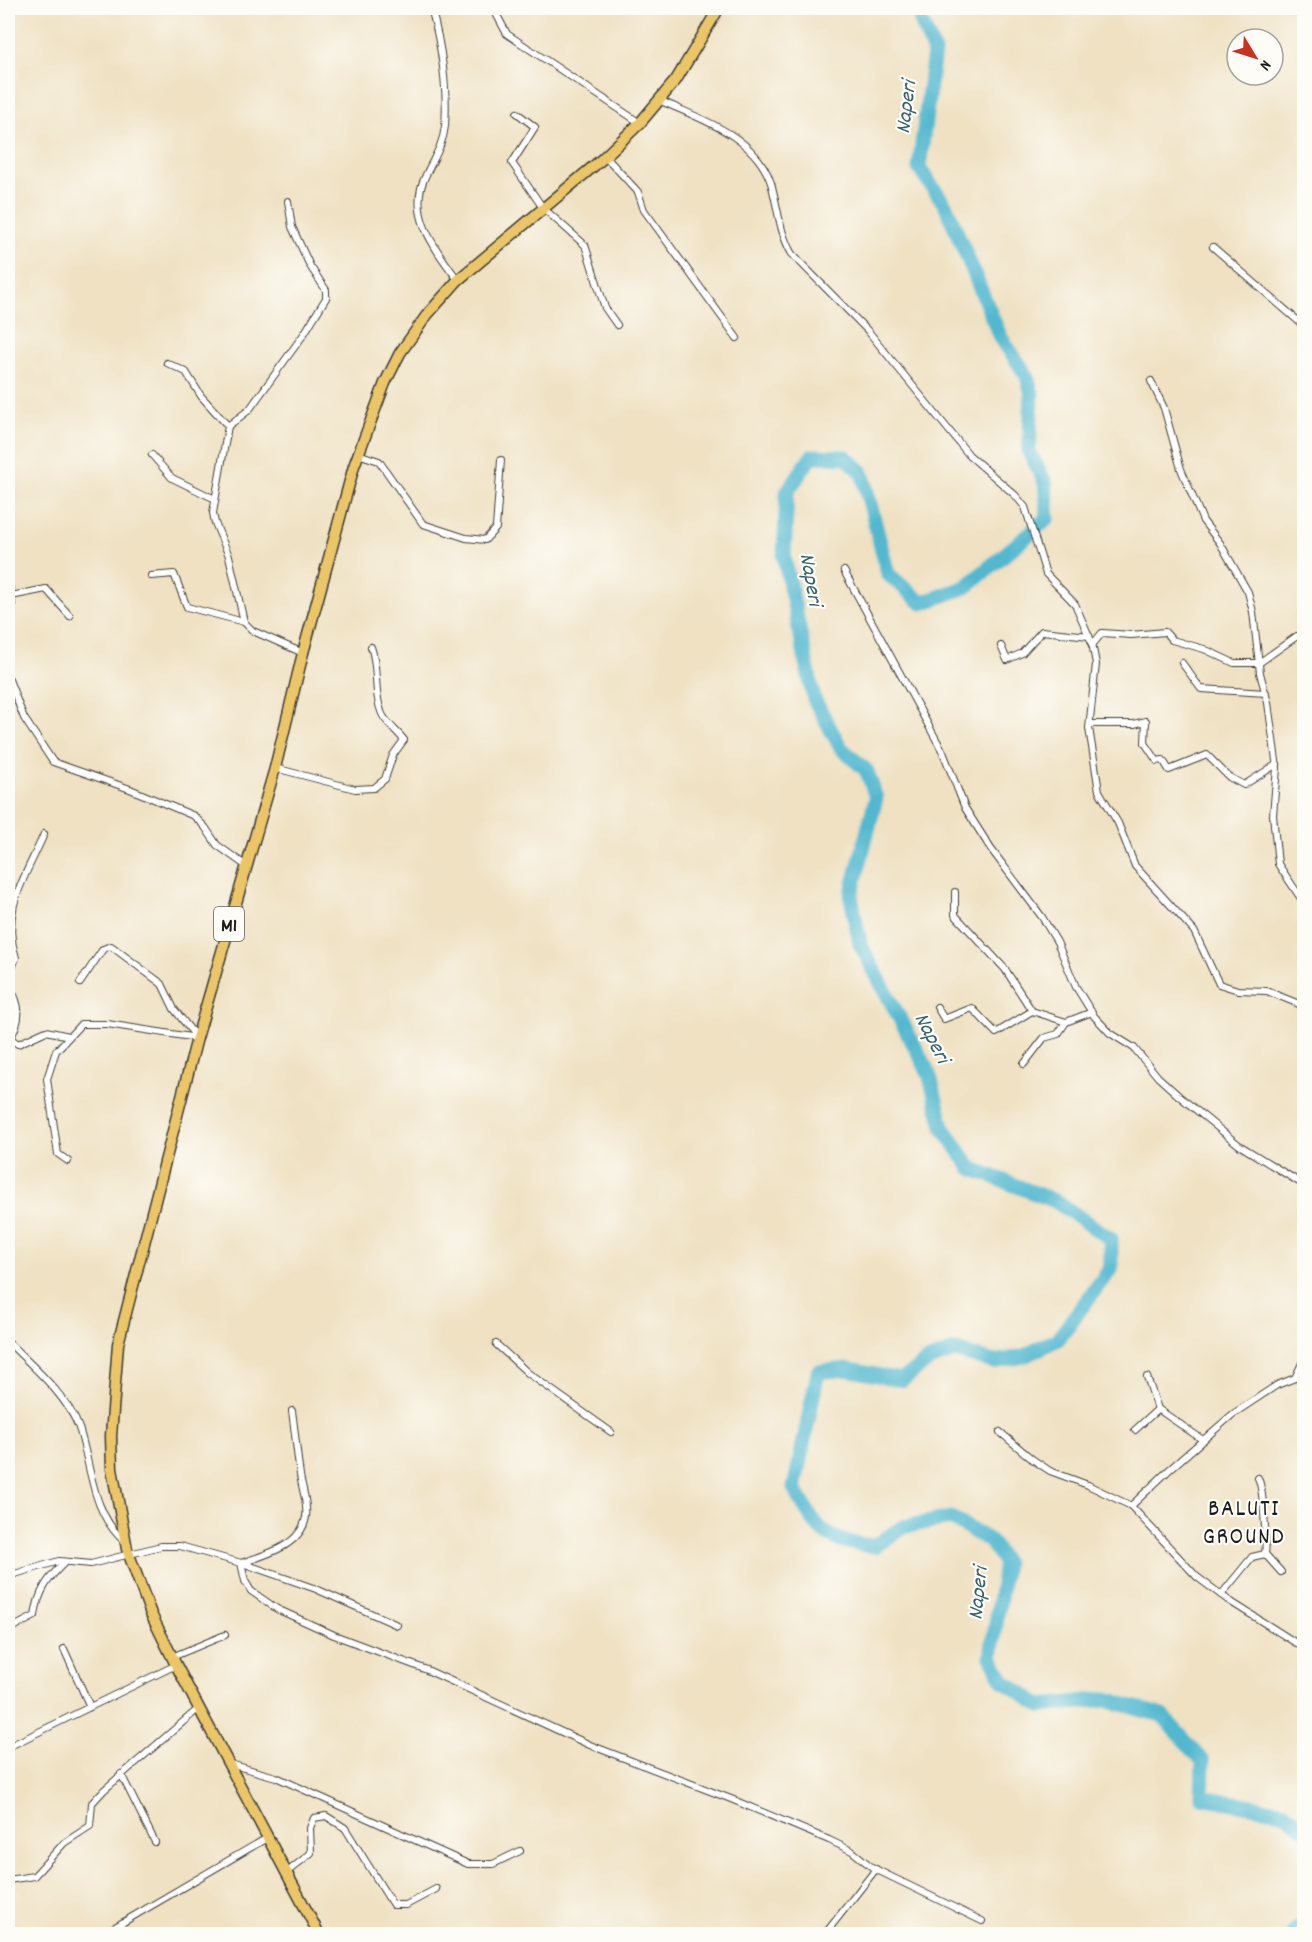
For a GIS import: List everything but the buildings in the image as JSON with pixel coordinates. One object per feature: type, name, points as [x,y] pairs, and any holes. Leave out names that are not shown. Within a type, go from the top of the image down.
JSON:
[{"type":"highway","name":"M1","points":[[319,1935],[174,1661],[152,1614],[129,1554],[112,1469],[111,1436],[118,1344],[197,1038],[245,865],[275,768],[303,653],[358,454],[377,402],[400,353],[426,315],[458,280],[605,156],[640,123],[676,80],[719,8]]},
{"type":"street","points":[[432,8],[443,78],[445,127],[439,152],[418,194],[419,212],[439,254],[458,280]]},
{"type":"street","points":[[493,8],[507,34],[640,123]]},
{"type":"street","points":[[659,100],[723,130],[753,151],[771,185],[785,242],[792,254],[868,332],[969,455],[1015,495],[1027,514],[1047,574],[1075,604],[1092,645],[1096,664],[1090,724],[1091,752],[1100,791],[1118,823],[1135,866],[1194,931],[1219,984],[1238,990],[1267,991],[1299,1004],[1305,1001]]},
{"type":"street","points":[[517,113],[535,127],[512,163],[543,208],[585,245],[605,308],[617,325]]},
{"type":"street","points":[[605,156],[638,192],[644,210],[737,338]]},
{"type":"street","points":[[244,622],[229,556],[214,523],[215,499],[228,426],[249,410],[304,334],[326,298],[326,290],[310,266],[292,227],[288,201]]},
{"type":"street","points":[[1213,247],[1305,326]]},
{"type":"street","points":[[167,363],[186,372],[201,396],[228,426]]},
{"type":"street","points":[[1151,381],[1164,408],[1180,469],[1203,521],[1220,543],[1248,592],[1276,764],[1273,815],[1278,864],[1305,903]]},
{"type":"street","points":[[358,454],[379,461],[423,524],[466,538],[485,540],[496,528],[501,460]]},
{"type":"street","points":[[152,455],[172,478],[215,499]]},
{"type":"street","points":[[844,571],[944,752],[965,808],[991,849],[1042,917],[1057,942],[1076,987],[1092,1012],[1110,1033],[1134,1048],[1158,1077],[1239,1145],[1305,1185]]},
{"type":"street","points":[[150,576],[174,574],[187,607],[244,622],[253,630],[303,653]]},
{"type":"street","points":[[8,578],[11,596],[8,625]]},
{"type":"street","points":[[11,596],[46,589],[70,616]]},
{"type":"street","points":[[1001,646],[1007,660],[1022,653],[1042,631],[1089,636]]},
{"type":"street","points":[[1092,645],[1102,633],[1131,635],[1165,632],[1172,640],[1204,649],[1234,663],[1259,663],[1297,636],[1305,635]]},
{"type":"street","points":[[275,768],[355,789],[374,788],[385,779],[393,754],[404,740],[382,714],[376,679],[376,660],[371,647]]},
{"type":"street","points":[[1182,663],[1201,689],[1266,693]]},
{"type":"street","points":[[8,677],[33,735],[53,762],[130,789],[194,816],[217,845],[245,865]]},
{"type":"street","points":[[1090,724],[1134,724],[1146,721],[1145,743],[1156,761],[1162,760],[1169,770],[1207,755],[1229,777],[1244,785],[1276,764]]},
{"type":"street","points":[[8,977],[16,958],[10,939],[13,901],[44,834]]},
{"type":"street","points":[[955,892],[955,915],[1005,969],[1032,1011],[1066,1022]]},
{"type":"street","points":[[80,984],[102,949],[111,946],[162,984],[174,1009],[197,1038]]},
{"type":"street","points":[[8,985],[15,995],[19,1024],[10,1038],[18,1044],[46,1031],[69,1036]]},
{"type":"street","points":[[937,1007],[944,1019],[972,1008],[996,1033],[1032,1011]]},
{"type":"street","points":[[1024,1064],[1044,1038],[1058,1034],[1066,1022],[1092,1012]]},
{"type":"street","points":[[68,1161],[58,1154],[47,1079],[56,1051],[81,1024],[107,1024],[197,1038]]},
{"type":"street","points":[[8,1344],[65,1402],[78,1427],[92,1484],[102,1512],[113,1531],[126,1543]]},
{"type":"street","points":[[495,1344],[537,1379],[611,1432]]},
{"type":"street","points":[[1131,1506],[1233,1414],[1277,1385],[1295,1378],[1305,1359]]},
{"type":"street","points":[[1147,1377],[1158,1409],[1203,1440]]},
{"type":"street","points":[[1135,1430],[1158,1409]]},
{"type":"street","points":[[241,1563],[284,1546],[298,1535],[303,1526],[306,1499],[292,1411]]},
{"type":"street","points":[[1000,1431],[1032,1459],[1050,1471],[1131,1506],[1173,1555],[1221,1595],[1305,1648]]},
{"type":"street","points":[[1258,1478],[1262,1487],[1260,1499],[1267,1541],[1265,1554]]},
{"type":"street","points":[[8,1576],[59,1561],[90,1564],[161,1546],[180,1546],[241,1563],[316,1589],[397,1625]]},
{"type":"street","points":[[1221,1595],[1252,1557],[1265,1554]]},
{"type":"street","points":[[1265,1554],[1281,1572]]},
{"type":"street","points":[[8,1630],[35,1616],[37,1600],[48,1578],[65,1562]]},
{"type":"street","points":[[241,1563],[245,1581],[251,1591],[277,1610],[334,1635],[427,1670],[590,1744],[829,1840],[852,1851],[876,1869],[982,1921]]},
{"type":"street","points":[[8,1748],[225,1635]]},
{"type":"street","points":[[64,1649],[90,1707]]},
{"type":"street","points":[[8,1885],[8,1880],[34,1876],[64,1843],[90,1826],[92,1803],[121,1774],[198,1708]]},
{"type":"street","points":[[229,1764],[276,1777],[468,1864],[493,1864],[520,1851]]},
{"type":"street","points":[[121,1774],[155,1842]]},
{"type":"street","points":[[286,1873],[306,1860],[311,1853],[310,1828],[314,1818],[326,1815],[345,1828],[393,1905],[406,1905],[436,1889]]},
{"type":"street","points":[[103,1935],[267,1838]]},
{"type":"street","points":[[825,1935],[876,1869]]},
{"type":"waterway","name":"Naperi","points":[[919,8],[921,21],[934,52],[919,168],[946,206],[1000,336],[1027,376],[1032,394],[1029,451],[1045,482],[1048,518],[966,587],[922,603],[888,574],[862,472],[846,457],[812,456],[787,492],[784,557],[814,699],[841,748],[867,771],[876,798],[851,896],[860,944],[929,1073],[943,1127],[971,1168],[1055,1201],[1111,1239],[1111,1268],[1058,1339],[1024,1356],[994,1362],[955,1351],[929,1360],[902,1380],[846,1369],[818,1372],[794,1488],[810,1515],[824,1532],[843,1541],[875,1546],[903,1527],[951,1518],[990,1541],[1005,1563],[991,1657],[1004,1681],[1041,1706],[1106,1699],[1163,1716],[1203,1761],[1202,1797],[1284,1812],[1304,1829]]},
{"type":"waterway","name":"Naperi","points":[[1293,1934],[1304,1921]]},
{"type":"district","name":"BALUTI GROUND","points":[[1244,1521]]}]
